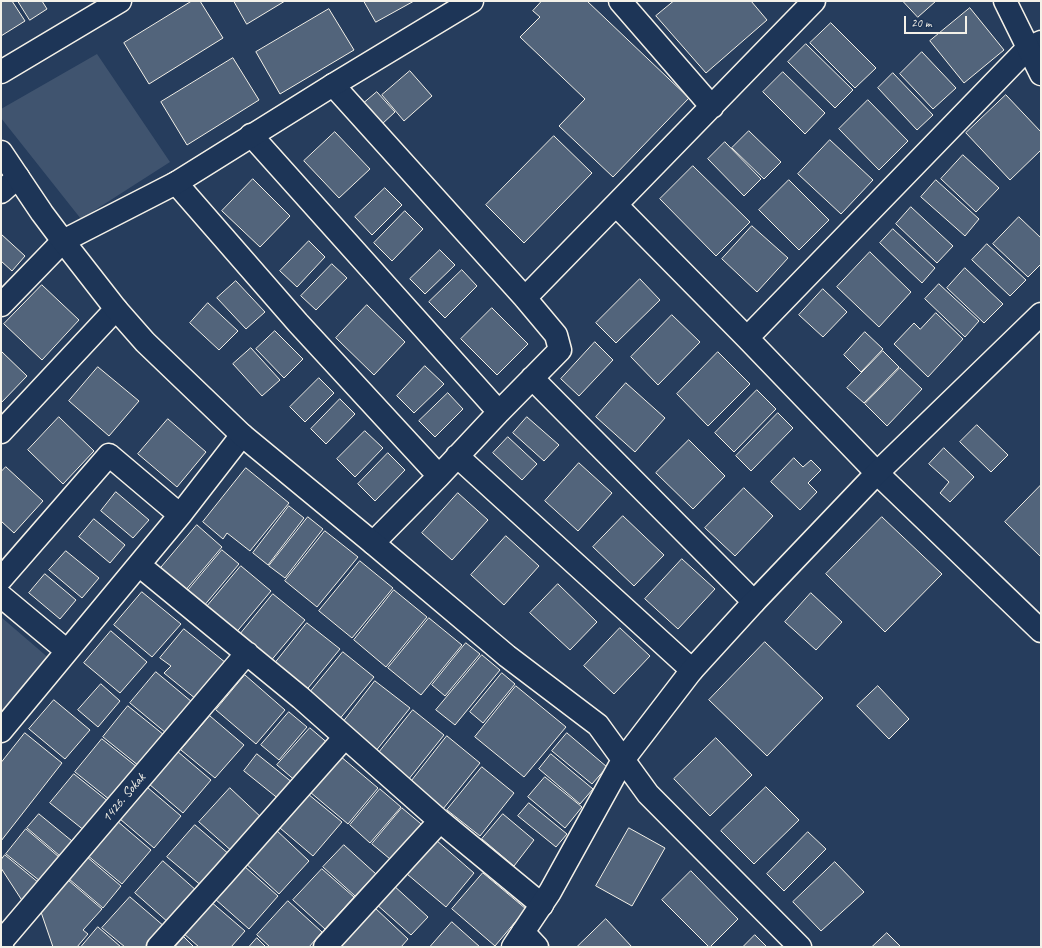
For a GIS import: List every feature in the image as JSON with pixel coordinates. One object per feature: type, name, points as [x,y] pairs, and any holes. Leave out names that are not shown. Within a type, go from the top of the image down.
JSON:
[{"type":"street","points":[[1,305],[62,241],[176,183],[472,1]]},
{"type":"street","points":[[620,1],[712,107]]},
{"type":"street","points":[[1005,1],[1035,45],[1041,74]]},
{"type":"street","points":[[1,72],[108,4]]},
{"type":"street","points":[[525,298],[712,107],[803,6]]},
{"type":"street","points":[[747,338],[1035,45]]},
{"type":"street","points":[[334,85],[525,298],[556,335],[560,350],[373,543]]},
{"type":"street","points":[[251,136],[499,412]]},
{"type":"street","points":[[1,152],[62,241],[116,310],[145,342],[242,435],[507,656],[598,725],[648,794],[800,947]]},
{"type":"street","points":[[1,192],[18,177]]},
{"type":"street","points":[[176,183],[298,323],[439,476]]},
{"type":"street","points":[[616,205],[877,473],[1041,631]]},
{"type":"street","points":[[1,432],[116,310]]},
{"type":"street","points":[[524,942],[542,905],[623,760],[692,670],[754,602],[877,473],[1041,314]]},
{"type":"street","points":[[532,378],[754,602]]},
{"type":"street","points":[[1,731],[180,515],[242,435]]},
{"type":"street","points":[[1,579],[109,455],[180,515]]},
{"type":"street","points":[[457,456],[692,670]]},
{"type":"street","points":[[139,565],[301,698],[440,821],[542,905]]},
{"type":"street","points":[[1,596],[67,651]]},
{"type":"street","name":"1426. Sokak","points":[[1,945],[247,653]]},
{"type":"street","points":[[158,947],[345,737]]},
{"type":"street","points":[[326,947],[440,821]]},
{"type":"shaded area","points":[[97,54],[170,162],[81,219],[1,118],[1,109]]},
{"type":"shaded area","points":[[1,617],[51,660],[1,717]]},
{"type":"building","points":[[1,1],[12,1],[25,21],[1,36]]},
{"type":"building","points":[[18,1],[42,1],[47,9],[30,20]]},
{"type":"building","points":[[192,1],[200,1],[223,38],[149,84],[124,43]]},
{"type":"building","points":[[234,1],[285,1],[247,24]]},
{"type":"building","points":[[364,1],[414,1],[376,22]]},
{"type":"building","points":[[542,1],[587,1],[689,98],[613,177],[559,126],[585,99],[520,37],[540,17],[533,11]]},
{"type":"building","points":[[674,1],[751,1],[767,20],[706,73],[656,16]]},
{"type":"building","points":[[903,1],[936,1],[918,17]]},
{"type":"building","points":[[970,8],[1004,50],[964,83],[930,41]]},
{"type":"building","points":[[329,9],[354,50],[280,94],[256,52]]},
{"type":"building","points":[[831,23],[876,68],[855,88],[810,43]]},
{"type":"building","points":[[806,44],[853,90],[835,108],[788,62]]},
{"type":"building","points":[[922,52],[956,88],[933,109],[900,74]]},
{"type":"building","points":[[233,58],[259,100],[187,145],[161,102]]},
{"type":"building","points":[[410,71],[432,96],[404,121],[382,95]]},
{"type":"building","points":[[783,72],[825,113],[805,134],[763,92]]},
{"type":"building","points":[[893,73],[933,115],[917,130],[878,88]]},
{"type":"building","points":[[377,92],[395,112],[382,124],[364,103]]},
{"type":"building","points":[[1006,95],[1041,132],[1041,150],[1010,180],[966,133]]},
{"type":"building","points":[[868,100],[908,141],[879,170],[839,129]]},
{"type":"building","points":[[749,131],[781,162],[764,179],[732,148]]},
{"type":"building","points":[[335,132],[370,169],[339,198],[304,161]]},
{"type":"building","points":[[554,136],[592,173],[524,243],[486,205]]},
{"type":"building","points":[[830,140],[873,180],[841,214],[798,174]]},
{"type":"building","points":[[725,142],[761,179],[744,196],[708,159]]},
{"type":"building","points":[[963,155],[999,188],[976,212],[941,179]]},
{"type":"building","points":[[693,166],[750,222],[716,256],[660,199]]},
{"type":"building","points":[[253,179],[290,216],[260,247],[222,211]]},
{"type":"building","points":[[789,180],[829,220],[799,250],[759,210]]},
{"type":"building","points":[[936,180],[979,219],[965,236],[921,197]]},
{"type":"building","points":[[385,188],[402,205],[372,235],[355,217]]},
{"type":"building","points":[[911,207],[953,246],[937,263],[896,224]]},
{"type":"building","points":[[405,211],[423,229],[392,261],[374,243]]},
{"type":"building","points":[[1019,217],[1041,238],[1041,264],[1028,277],[993,244]]},
{"type":"building","points":[[752,226],[788,258],[757,292],[722,259]]},
{"type":"building","points":[[893,229],[935,268],[922,283],[880,243]]},
{"type":"building","points":[[1,234],[25,256],[12,271],[1,261]]},
{"type":"building","points":[[309,241],[325,257],[297,287],[280,271]]},
{"type":"building","points":[[987,244],[1026,280],[1010,296],[972,260]]},
{"type":"building","points":[[440,250],[455,265],[425,294],[410,279]]},
{"type":"building","points":[[870,252],[911,292],[879,327],[837,287]]},
{"type":"building","points":[[332,264],[347,278],[316,310],[301,296]]},
{"type":"building","points":[[965,268],[1003,304],[984,323],[947,288]]},
{"type":"building","points":[[462,270],[477,286],[445,318],[429,302]]},
{"type":"building","points":[[640,279],[660,300],[616,343],[596,323]]},
{"type":"building","points":[[236,281],[265,312],[246,329],[217,298]]},
{"type":"building","points":[[939,284],[979,321],[965,337],[925,299]]},
{"type":"building","points":[[42,285],[79,320],[42,360],[4,324]]},
{"type":"building","points":[[823,289],[847,312],[823,337],[799,315]]},
{"type":"building","points":[[208,303],[238,331],[219,350],[190,323]]},
{"type":"building","points":[[367,305],[405,342],[374,375],[336,338]]},
{"type":"building","points":[[492,308],[528,344],[497,375],[461,339]]},
{"type":"building","points":[[936,313],[963,339],[928,377],[894,344],[914,323],[920,329]]},
{"type":"building","points":[[672,315],[700,342],[658,385],[631,357]]},
{"type":"building","points":[[275,331],[303,359],[284,378],[256,349]]},
{"type":"building","points":[[865,332],[883,349],[861,372],[844,355]]},
{"type":"building","points":[[595,342],[613,360],[579,396],[561,379]]},
{"type":"building","points":[[251,348],[280,380],[262,396],[233,364]]},
{"type":"building","points":[[1,351],[27,376],[1,403]]},
{"type":"building","points":[[883,351],[899,367],[864,403],[847,388]]},
{"type":"building","points":[[718,352],[750,384],[708,426],[677,394]]},
{"type":"building","points":[[425,366],[444,384],[414,413],[397,396]]},
{"type":"building","points":[[98,367],[139,401],[109,436],[69,401]]},
{"type":"building","points":[[900,368],[922,389],[887,426],[865,404]]},
{"type":"building","points":[[319,378],[334,393],[305,422],[290,407]]},
{"type":"building","points":[[626,383],[665,418],[635,452],[596,417]]},
{"type":"building","points":[[757,390],[776,409],[734,452],[715,433]]},
{"type":"building","points":[[448,393],[463,409],[435,437],[419,421]]},
{"type":"building","points":[[340,399],[355,414],[326,444],[311,429]]},
{"type":"building","points":[[778,413],[793,428],[751,471],[736,456]]},
{"type":"building","points":[[59,417],[94,451],[63,484],[28,450]]},
{"type":"building","points":[[527,417],[559,445],[544,461],[513,433]]},
{"type":"building","points":[[168,419],[206,452],[177,487],[138,454]]},
{"type":"building","points":[[977,425],[1008,455],[991,472],[960,442]]},
{"type":"building","points":[[365,431],[383,448],[355,477],[337,459]]},
{"type":"building","points":[[508,437],[537,464],[522,480],[493,453]]},
{"type":"building","points":[[689,440],[725,476],[693,509],[656,473]]},
{"type":"building","points":[[944,448],[974,477],[950,502],[940,493],[949,482],[929,464]]},
{"type":"building","points":[[388,453],[405,470],[375,501],[358,484]]},
{"type":"building","points":[[794,458],[803,467],[811,460],[821,470],[808,483],[817,492],[800,510],[771,482]]},
{"type":"building","points":[[579,463],[612,493],[578,531],[545,501]]},
{"type":"building","points":[[6,467],[43,501],[14,533],[1,521],[1,472]]},
{"type":"building","points":[[246,468],[289,503],[250,551],[227,533],[223,539],[203,522]]},
{"type":"building","points":[[1041,485],[1041,557],[1005,522]]},
{"type":"building","points":[[744,488],[773,516],[735,556],[705,528]]},
{"type":"building","points":[[116,492],[149,520],[133,538],[101,511]]},
{"type":"building","points":[[458,493],[488,520],[452,560],[422,533]]},
{"type":"building","points":[[289,506],[304,518],[268,565],[253,553]]},
{"type":"building","points":[[623,516],[664,555],[634,586],[593,547]]},
{"type":"building","points":[[308,517],[323,529],[285,578],[269,566]]},
{"type":"building","points":[[882,517],[942,574],[885,632],[826,574]]},
{"type":"building","points":[[94,519],[125,545],[110,563],[79,537]]},
{"type":"building","points":[[197,525],[222,547],[184,592],[159,570]]},
{"type":"building","points":[[325,531],[358,557],[317,607],[285,581]]},
{"type":"building","points":[[506,536],[539,566],[504,605],[471,575]]},
{"type":"building","points":[[222,550],[239,564],[203,607],[186,593]]},
{"type":"building","points":[[66,551],[99,578],[82,598],[49,570]]},
{"type":"building","points":[[682,559],[715,589],[678,629],[645,599]]},
{"type":"building","points":[[360,561],[393,588],[352,638],[319,611]]},
{"type":"building","points":[[241,566],[271,591],[234,635],[204,610]]},
{"type":"building","points":[[45,574],[76,600],[60,619],[29,593]]},
{"type":"building","points":[[558,584],[597,622],[570,650],[530,613]]},
{"type":"building","points":[[394,590],[427,617],[386,667],[354,640]]},
{"type":"building","points":[[142,592],[181,624],[152,657],[114,625]]},
{"type":"building","points":[[811,593],[842,622],[816,650],[785,622]]},
{"type":"building","points":[[273,594],[305,620],[269,663],[238,637]]},
{"type":"building","points":[[429,618],[462,645],[421,695],[388,668]]},
{"type":"building","points":[[307,623],[340,649],[304,693],[272,667]]},
{"type":"building","points":[[620,628],[650,656],[614,694],[584,666]]},
{"type":"building","points":[[184,629],[226,663],[196,699],[164,673],[171,666],[160,658]]},
{"type":"building","points":[[111,631],[147,662],[120,693],[84,663]]},
{"type":"building","points":[[765,642],[823,698],[767,756],[709,700]]},
{"type":"building","points":[[466,643],[480,654],[445,696],[432,685]]},
{"type":"building","points":[[343,652],[374,677],[338,721],[307,696]]},
{"type":"building","points":[[482,655],[500,670],[455,725],[436,710]]},
{"type":"building","points":[[156,672],[192,702],[166,733],[130,703]]},
{"type":"building","points":[[502,673],[515,684],[483,723],[470,712]]},
{"type":"building","points":[[245,675],[285,710],[256,744],[216,710]]},
{"type":"building","points":[[375,681],[410,708],[375,752],[341,725]]},
{"type":"building","points":[[101,684],[120,701],[98,727],[78,710]]},
{"type":"building","points":[[516,686],[566,727],[524,777],[475,737]]},
{"type":"building","points":[[878,686],[909,719],[889,739],[857,706]]},
{"type":"building","points":[[54,700],[90,730],[65,759],[29,729]]},
{"type":"building","points":[[128,706],[164,735],[139,766],[103,737]]},
{"type":"building","points":[[413,710],[444,735],[408,780],[377,755]]},
{"type":"building","points":[[289,712],[307,727],[279,760],[261,745]]},
{"type":"building","points":[[210,716],[244,745],[215,778],[181,750]]},
{"type":"building","points":[[310,728],[330,745],[297,782],[277,765]]},
{"type":"building","points":[[25,733],[62,763],[1,841],[1,763]]},
{"type":"building","points":[[567,733],[607,767],[592,784],[552,751]]},
{"type":"building","points":[[447,736],[480,763],[443,809],[410,783]]},
{"type":"building","points":[[716,738],[752,775],[710,816],[674,779]]},
{"type":"building","points":[[102,739],[137,767],[110,800],[75,772]]},
{"type":"building","points":[[177,751],[211,780],[183,813],[149,784]]},
{"type":"building","points":[[257,754],[293,783],[280,800],[244,771]]},
{"type":"building","points":[[551,754],[593,789],[580,804],[539,769]]},
{"type":"building","points":[[340,756],[378,788],[348,824],[310,792]]},
{"type":"building","points":[[482,767],[514,793],[480,836],[447,810]]},
{"type":"building","points":[[74,774],[109,802],[85,831],[50,803]]},
{"type":"building","points":[[545,777],[582,807],[565,828],[528,797]]},
{"type":"building","points":[[147,787],[181,816],[154,848],[120,819]]},
{"type":"building","points":[[766,787],[799,820],[754,864],[721,831]]},
{"type":"building","points":[[230,788],[264,820],[234,853],[199,822]]},
{"type":"building","points":[[380,789],[401,807],[370,843],[350,825]]},
{"type":"building","points":[[308,794],[342,822],[313,856],[280,828]]},
{"type":"building","points":[[529,803],[567,834],[556,847],[518,816]]},
{"type":"building","points":[[402,808],[426,828],[396,864],[372,844]]},
{"type":"building","points":[[39,814],[72,841],[60,856],[27,828]]},
{"type":"building","points":[[503,814],[534,840],[514,866],[482,839]]},
{"type":"building","points":[[116,820],[151,850],[122,884],[87,855]]},
{"type":"building","points":[[195,825],[230,855],[203,887],[167,857]]},
{"type":"building","points":[[274,828],[309,861],[279,894],[243,861]]},
{"type":"building","points":[[629,828],[665,848],[632,906],[596,886]]},
{"type":"building","points":[[26,829],[59,857],[40,881],[6,854]]},
{"type":"building","points":[[808,832],[826,849],[784,891],[767,874]]},
{"type":"building","points":[[436,840],[474,873],[446,907],[407,874]]},
{"type":"building","points":[[344,845],[376,874],[355,896],[323,867]]},
{"type":"building","points":[[5,855],[39,883],[23,902],[1,868],[1,860]]},
{"type":"building","points":[[86,856],[121,886],[103,908],[69,879]]},
{"type":"building","points":[[163,861],[197,891],[169,923],[135,893]]},
{"type":"building","points":[[835,862],[864,892],[821,931],[793,902]]},
{"type":"building","points":[[244,866],[278,896],[249,929],[215,899]]},
{"type":"building","points":[[322,869],[354,897],[325,929],[293,900]]},
{"type":"building","points":[[691,871],[738,919],[710,947],[662,900]]},
{"type":"building","points":[[483,873],[526,909],[495,946],[452,909]]},
{"type":"building","points":[[68,880],[102,909],[83,930],[88,934],[77,947],[53,947],[41,912]]},
{"type":"building","points":[[392,884],[428,917],[411,935],[375,903]]},
{"type":"building","points":[[130,897],[165,927],[147,947],[125,947],[102,928]]},
{"type":"building","points":[[210,901],[245,931],[231,947],[199,947],[183,933]]},
{"type":"building","points":[[288,901],[322,932],[309,947],[270,947],[257,935]]},
{"type":"building","points":[[374,907],[408,939],[401,947],[337,947]]},
{"type":"building","points":[[606,919],[632,947],[577,947]]},
{"type":"building","points":[[452,922],[480,947],[430,947]]},
{"type":"building","points":[[98,927],[121,947],[81,947]]},
{"type":"building","points":[[887,933],[901,947],[872,947]]},
{"type":"building","points":[[755,935],[767,947],[743,947]]},
{"type":"building","points":[[184,937],[194,947],[175,947]]},
{"type":"building","points":[[257,938],[266,947],[249,947]]}]
